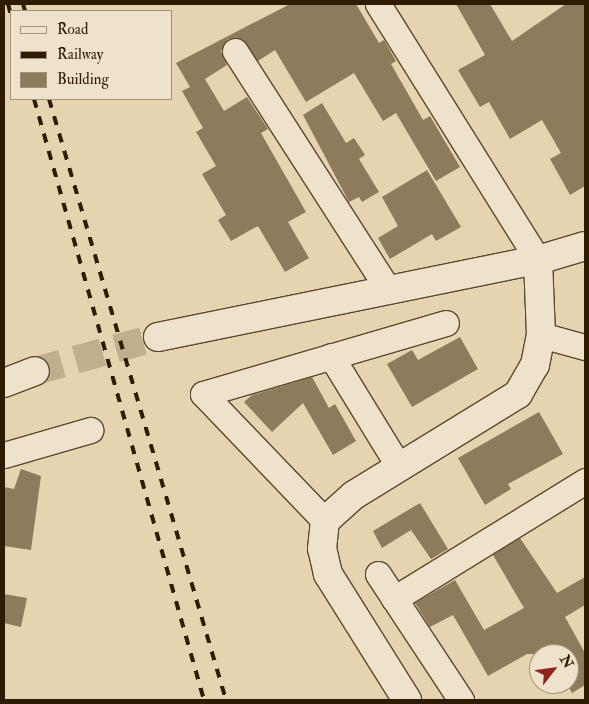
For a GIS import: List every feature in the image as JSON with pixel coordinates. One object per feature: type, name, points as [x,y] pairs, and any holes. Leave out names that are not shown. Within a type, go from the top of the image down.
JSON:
[{"type":"street","points":[[378,4],[538,260],[541,335],[535,365],[518,394],[354,496],[325,521],[322,549],[328,574],[406,700]]},
{"type":"street","points":[[235,51],[387,288]]},
{"type":"street","points":[[158,337],[387,288],[538,260],[585,246]]},
{"type":"street","points":[[325,521],[203,394],[446,323]]},
{"type":"street","points":[[541,335],[585,347]]},
{"type":"street","points":[[331,356],[399,467]]},
{"type":"street","points":[[4,384],[35,370]]},
{"type":"street","points":[[4,455],[90,430]]},
{"type":"street","points":[[394,599],[585,481]]},
{"type":"street","points":[[378,574],[461,700]]},
{"type":"building","points":[[290,4],[356,4],[379,43],[384,40],[396,61],[391,64],[423,120],[430,116],[460,167],[436,181],[396,113],[383,121],[354,73],[306,102],[275,50],[258,61],[242,39],[228,39],[221,51],[227,65],[205,79],[224,111],[247,97],[268,129],[261,133],[306,212],[288,222],[309,258],[285,272],[258,226],[231,241],[218,220],[226,215],[202,174],[216,166],[196,132],[203,128],[182,91],[190,87],[176,63]]},
{"type":"building","points":[[456,4],[490,4],[512,41],[566,4],[585,4],[585,186],[570,195],[550,159],[561,153],[542,120],[510,139],[489,102],[480,107],[458,70],[485,55]]},
{"type":"building","points":[[322,103],[346,143],[354,138],[365,155],[359,159],[379,192],[362,202],[359,197],[349,202],[303,115]]},
{"type":"building","points":[[427,170],[461,227],[436,241],[432,234],[390,259],[378,238],[398,226],[382,197]]},
{"type":"building","points":[[460,337],[478,369],[412,407],[387,364],[412,350],[418,360]]},
{"type":"building","points":[[312,377],[329,408],[335,404],[356,441],[333,455],[303,403],[272,432],[244,402],[252,395]]},
{"type":"building","points":[[539,412],[563,454],[508,484],[511,489],[485,505],[458,458]]},
{"type":"building","points":[[21,469],[41,476],[31,550],[4,546],[4,487],[14,489]]},
{"type":"building","points":[[420,503],[448,549],[431,559],[411,530],[382,548],[373,531]]},
{"type":"building","points":[[520,538],[557,593],[585,577],[585,605],[565,617],[585,653],[585,685],[579,689],[579,644],[529,644],[529,654],[488,676],[453,615],[430,627],[415,603],[455,580],[484,630],[524,608],[493,555]]},
{"type":"building","points":[[4,594],[27,598],[21,627],[4,623]]},
{"type":"tunnel","points":[[35,371],[158,337]]},
{"type":"railway","points":[[8,4],[10,11]]},
{"type":"railway","points":[[23,4],[25,10]]},
{"type":"railway","points":[[34,100],[204,700]]},
{"type":"railway","points":[[49,100],[226,700]]}]
